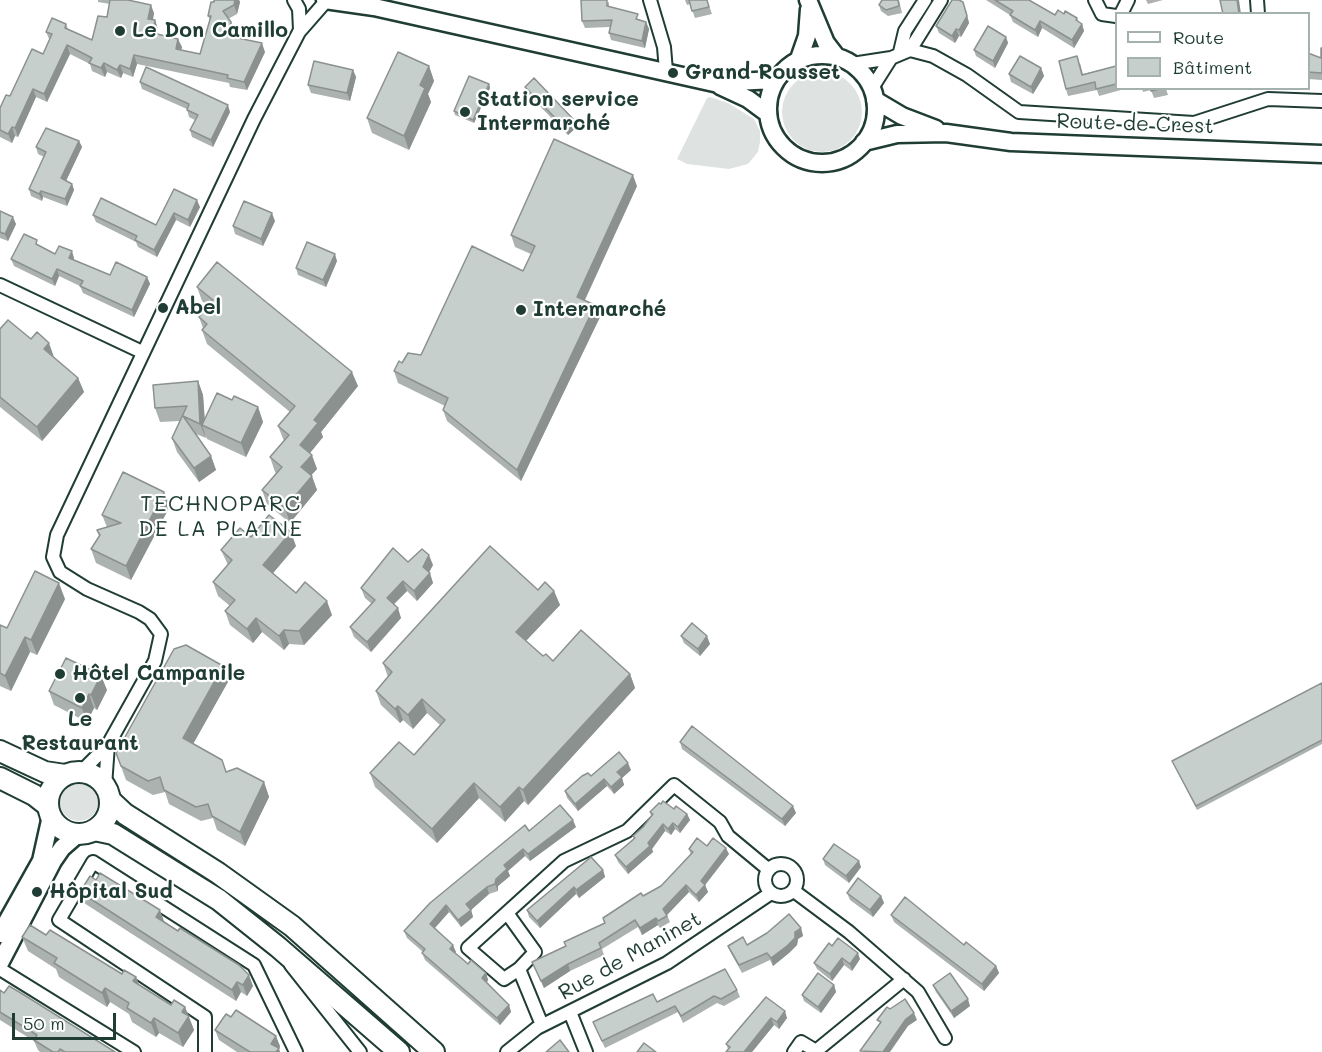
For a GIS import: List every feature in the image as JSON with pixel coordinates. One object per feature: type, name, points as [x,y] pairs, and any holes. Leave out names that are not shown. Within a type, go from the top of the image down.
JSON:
[{"type":"main road","points":[[326,0],[374,8],[714,83],[748,99],[767,113]]},
{"type":"main road","points":[[351,0],[374,8]]},
{"type":"main road","points":[[808,3],[826,43],[836,56]]},
{"type":"main road","points":[[799,59],[807,36],[808,3]]},
{"type":"main road","points":[[874,94],[874,122],[864,142],[843,159],[828,163],[805,160],[783,147],[772,131],[767,113],[769,96],[776,80],[786,68],[799,59],[818,55],[836,56],[852,63],[864,74],[874,94],[902,116],[946,133]]},
{"type":"main road","points":[[714,83],[776,80]]},
{"type":"main road","points":[[864,142],[897,134],[946,133]]},
{"type":"main road","name":"Route de Crest","points":[[946,133],[1011,142],[1322,154]]},
{"type":"main road","points":[[0,752],[45,772],[90,774],[125,814],[218,873],[292,927],[434,1052]]},
{"type":"main road","points":[[0,934],[41,861],[52,788],[73,774]]},
{"type":"main road","points":[[0,778],[34,795],[67,832],[113,834],[219,900],[278,947],[399,1052]]},
{"type":"main road","points":[[0,963],[62,848],[103,823],[108,812],[107,793]]},
{"type":"street","points":[[294,0],[300,9],[300,32]]},
{"type":"street","points":[[73,774],[108,745],[155,661],[161,634],[150,619],[139,612],[65,577],[54,561],[54,548],[142,352],[254,119],[307,20],[326,0]]},
{"type":"street","points":[[650,0],[664,47],[666,71]]},
{"type":"street","points":[[900,53],[906,31],[925,0]]},
{"type":"street","points":[[874,94],[900,53],[941,0]]},
{"type":"street","points":[[1095,0],[1096,7],[1102,14],[1115,16]]},
{"type":"street","points":[[852,63],[900,53],[933,56],[968,75],[1019,112],[1194,123],[1267,94],[1322,101]]},
{"type":"street","points":[[0,285],[142,352]]},
{"type":"street","points":[[107,793],[108,745]]},
{"type":"street","points":[[507,913],[536,952],[519,969],[504,979],[468,948],[564,861],[627,831],[674,785],[720,822],[728,836],[769,870]]},
{"type":"street","points":[[205,1052],[205,1017],[59,920],[93,862],[254,964],[296,1052]]},
{"type":"street","points":[[780,864],[792,868],[798,879],[794,891],[783,897],[771,893],[765,882],[769,870],[780,864]]},
{"type":"street","points":[[794,891],[849,932],[918,992],[945,1038]]},
{"type":"street","name":"Rue de Maninet","points":[[507,1052],[542,1025],[667,963],[771,893]]},
{"type":"street","points":[[278,947],[300,980],[360,1052]]},
{"type":"street","points":[[0,969],[134,1052]]},
{"type":"street","points":[[519,969],[542,1025]]},
{"type":"street","points":[[794,1052],[801,1042],[816,1052],[904,979]]},
{"type":"street","points":[[570,1012],[586,1052]]},
{"type":"shaded area","points":[[822,72],[837,75],[850,84],[859,97],[862,112],[859,127],[850,140],[837,149],[822,152],[807,149],[794,140],[785,127],[782,112],[785,97],[794,84],[807,75]]},
{"type":"shaded area","points":[[707,98],[728,103],[754,119],[760,131],[760,142],[758,152],[748,164],[729,169],[687,164],[677,159]]},
{"type":"shaded area","points":[[79,783],[92,789],[98,802],[92,815],[79,821],[66,815],[60,802],[66,789]]},
{"type":"building","points":[[110,0],[128,0],[151,5],[148,19],[155,20],[153,33],[178,39],[176,49],[200,54],[211,16],[208,16],[211,2],[235,0],[234,5],[223,11],[231,22],[228,36],[262,43],[244,82],[227,78],[228,75],[134,55],[130,69],[120,65],[117,70],[104,63],[101,68],[89,63],[92,58],[67,45],[44,94],[33,89],[15,128],[12,127],[8,134],[0,130],[0,108],[6,95],[10,96],[32,49],[43,54],[52,34],[46,32],[52,18],[66,24],[65,28],[92,40],[98,16],[107,17]]},
{"type":"building","points":[[581,0],[607,0],[607,6],[638,14],[636,19],[646,22],[642,41],[609,33],[612,20],[582,21]]},
{"type":"building","points":[[689,0],[707,0],[709,7],[692,11]]},
{"type":"building","points":[[882,0],[898,0],[899,6],[886,10],[879,5]]},
{"type":"building","points":[[952,0],[963,2],[967,16],[959,30],[956,29],[952,36],[936,26]]},
{"type":"building","points":[[995,0],[1029,0],[1055,15],[1058,10],[1064,14],[1065,11],[1082,24],[1072,40],[1040,21],[1035,30],[1010,15],[1013,11]]},
{"type":"building","points":[[1220,0],[1237,0],[1239,12],[1223,12]]},
{"type":"building","points":[[988,26],[1006,37],[993,61],[974,50]]},
{"type":"building","points":[[1322,48],[1322,73],[1310,72],[1310,54],[1321,58]]},
{"type":"building","points":[[398,52],[429,66],[420,85],[425,88],[404,136],[367,118]]},
{"type":"building","points":[[1020,56],[1041,68],[1031,87],[1009,74]]},
{"type":"building","points":[[1077,56],[1082,75],[1115,66],[1115,84],[1096,89],[1095,82],[1066,89],[1059,61]]},
{"type":"building","points":[[314,61],[353,70],[347,93],[308,85]]},
{"type":"building","points":[[146,67],[228,105],[211,140],[190,130],[198,115],[187,110],[189,104],[140,82]]},
{"type":"building","points":[[469,76],[489,84],[473,120],[454,111]]},
{"type":"building","points":[[534,78],[574,120],[565,128],[525,87]]},
{"type":"building","points":[[46,128],[79,141],[61,178],[72,184],[65,199],[41,191],[39,194],[29,189],[46,152],[36,147]]},
{"type":"building","points":[[554,139],[633,175],[577,297],[595,305],[517,470],[443,410],[448,398],[394,371],[399,361],[402,363],[408,353],[421,355],[472,246],[523,271],[535,246],[511,235]]},
{"type":"building","points":[[174,189],[197,200],[188,220],[174,213],[154,250],[135,240],[137,236],[93,215],[101,198],[156,225]]},
{"type":"building","points":[[244,201],[272,213],[261,239],[233,226]]},
{"type":"building","points":[[0,211],[13,217],[5,234],[0,232]]},
{"type":"building","points":[[24,234],[37,240],[36,244],[55,254],[59,246],[72,251],[69,258],[110,275],[116,262],[147,277],[132,310],[80,286],[83,281],[57,269],[52,279],[11,259]]},
{"type":"building","points":[[307,242],[335,254],[323,280],[296,268]]},
{"type":"building","points":[[217,262],[352,372],[314,420],[318,423],[300,445],[312,455],[301,467],[312,476],[285,508],[262,490],[282,467],[270,457],[289,435],[278,426],[295,406],[202,330],[207,324],[199,317],[213,300],[197,287]]},
{"type":"building","points":[[8,320],[31,339],[37,332],[49,343],[44,349],[78,378],[37,427],[0,397],[0,329]]},
{"type":"building","points":[[198,381],[200,424],[183,416],[211,456],[194,468],[172,438],[187,406],[155,408],[153,385]]},
{"type":"building","points":[[217,393],[232,400],[234,396],[258,407],[241,443],[202,425]]},
{"type":"building","points":[[123,472],[164,492],[126,566],[91,549],[100,535],[97,530],[121,523],[102,515]]},
{"type":"building","points":[[269,515],[291,532],[263,565],[296,593],[305,582],[327,601],[299,631],[284,630],[279,636],[256,618],[247,629],[225,611],[235,600],[213,582],[232,560],[221,550],[240,528],[251,537]]},
{"type":"building","points":[[490,546],[538,590],[545,582],[554,591],[516,632],[543,656],[546,654],[553,661],[581,630],[630,674],[523,790],[519,787],[500,807],[474,783],[432,829],[370,773],[399,742],[414,755],[445,720],[422,699],[408,715],[398,706],[395,709],[376,691],[392,672],[383,663]]},
{"type":"building","points":[[393,548],[408,562],[422,549],[429,555],[423,567],[430,573],[414,591],[403,581],[387,598],[398,608],[367,642],[350,627],[375,600],[361,588]]},
{"type":"building","points":[[35,571],[59,583],[31,640],[25,637],[5,676],[0,673],[0,625],[7,628]]},
{"type":"building","points":[[692,623],[707,636],[698,649],[681,636]]},
{"type":"building","points":[[186,645],[223,666],[183,738],[222,760],[226,772],[237,768],[264,782],[240,832],[212,816],[208,804],[196,807],[164,790],[160,777],[148,781],[121,766],[116,753],[174,649]]},
{"type":"building","points":[[66,658],[101,675],[82,708],[49,691]]},
{"type":"building","points":[[1322,683],[1322,740],[1196,806],[1172,761]]},
{"type":"building","points":[[692,726],[793,806],[782,819],[680,742]]},
{"type":"building","points":[[619,752],[628,763],[617,772],[622,777],[611,787],[604,779],[575,804],[565,791],[582,776],[588,773],[591,776]]},
{"type":"building","points":[[663,801],[687,814],[678,827],[673,823],[668,829],[663,824],[648,843],[650,846],[626,867],[615,855],[635,838],[633,836],[653,814],[650,812]]},
{"type":"building","points":[[560,805],[573,820],[528,854],[523,849],[504,865],[507,869],[496,879],[495,884],[487,887],[466,904],[471,910],[458,920],[446,905],[430,924],[453,945],[450,949],[468,964],[471,960],[486,973],[482,978],[509,1005],[497,1018],[422,953],[425,949],[404,931],[430,903],[525,825],[529,831]]},
{"type":"building","points":[[697,838],[707,846],[713,838],[726,848],[701,881],[705,885],[696,895],[686,885],[663,909],[667,916],[658,921],[656,918],[640,928],[635,920],[599,943],[601,948],[568,964],[541,981],[532,962],[566,946],[564,942],[605,923],[603,918],[641,893],[643,896],[661,886],[693,852],[689,849]]},
{"type":"building","points":[[834,844],[859,861],[846,876],[823,859]]},
{"type":"building","points":[[591,857],[603,870],[576,890],[574,887],[537,921],[527,910]]},
{"type":"building","points":[[100,873],[160,910],[156,917],[178,931],[180,928],[239,965],[249,975],[243,985],[237,982],[232,990],[80,892],[90,876],[96,880]]},
{"type":"building","points":[[858,878],[881,896],[870,910],[847,893]]},
{"type":"building","points":[[905,897],[964,945],[966,942],[996,966],[982,984],[891,915]]},
{"type":"building","points":[[789,914],[801,928],[795,932],[795,938],[771,958],[767,953],[739,965],[728,946],[743,937],[747,945],[767,933]]},
{"type":"building","points":[[30,925],[46,935],[50,930],[122,974],[124,970],[136,977],[133,981],[171,1005],[174,1000],[185,1007],[182,1012],[189,1016],[178,1033],[154,1018],[151,1023],[127,1008],[129,1003],[105,988],[102,993],[54,963],[57,958],[22,937]]},
{"type":"building","points":[[838,938],[858,953],[850,964],[842,958],[830,974],[814,963],[829,943],[832,946]]},
{"type":"building","points":[[725,969],[737,990],[721,999],[714,996],[681,1016],[675,1006],[602,1041],[593,1022],[653,994],[657,1002]]},
{"type":"building","points":[[818,973],[834,985],[818,1007],[802,995]]},
{"type":"building","points":[[950,973],[968,999],[951,1011],[933,985]]},
{"type":"building","points":[[9,986],[115,1052],[65,1052],[60,1049],[58,1052],[53,1052],[34,1040],[37,1035],[0,1012],[0,990],[4,993]]},
{"type":"building","points":[[766,997],[785,1011],[777,1022],[771,1018],[744,1052],[726,1052],[730,1047],[726,1044]]},
{"type":"building","points":[[905,999],[914,1013],[906,1019],[883,1052],[860,1051],[881,1022],[877,1020],[887,1007],[890,1009]]},
{"type":"building","points":[[236,1010],[276,1036],[271,1044],[279,1048],[276,1052],[250,1052],[215,1030],[226,1014],[231,1017]]},
{"type":"building","points":[[560,1040],[569,1052],[546,1052]]},
{"type":"building","points":[[644,1043],[656,1052],[637,1052]]},
{"type":"place","name":"Le Don Camillo","points":[[120,31]]},
{"type":"place","name":"Grand Rousset","points":[[673,73]]},
{"type":"place","name":"Station service Intermarché","points":[[465,112]]},
{"type":"place","name":"Abel","points":[[163,308]]},
{"type":"place","name":"Intermarché","points":[[521,310]]},
{"type":"place","name":"Hôtel Campanile","points":[[60,674]]},
{"type":"place","name":"Le Restaurant","points":[[80,698]]},
{"type":"place","name":"Hôpital Sud","points":[[37,892]]},
{"type":"district","name":"TECHNOPARC DE LA PLAINE","points":[[221,516]]}]
